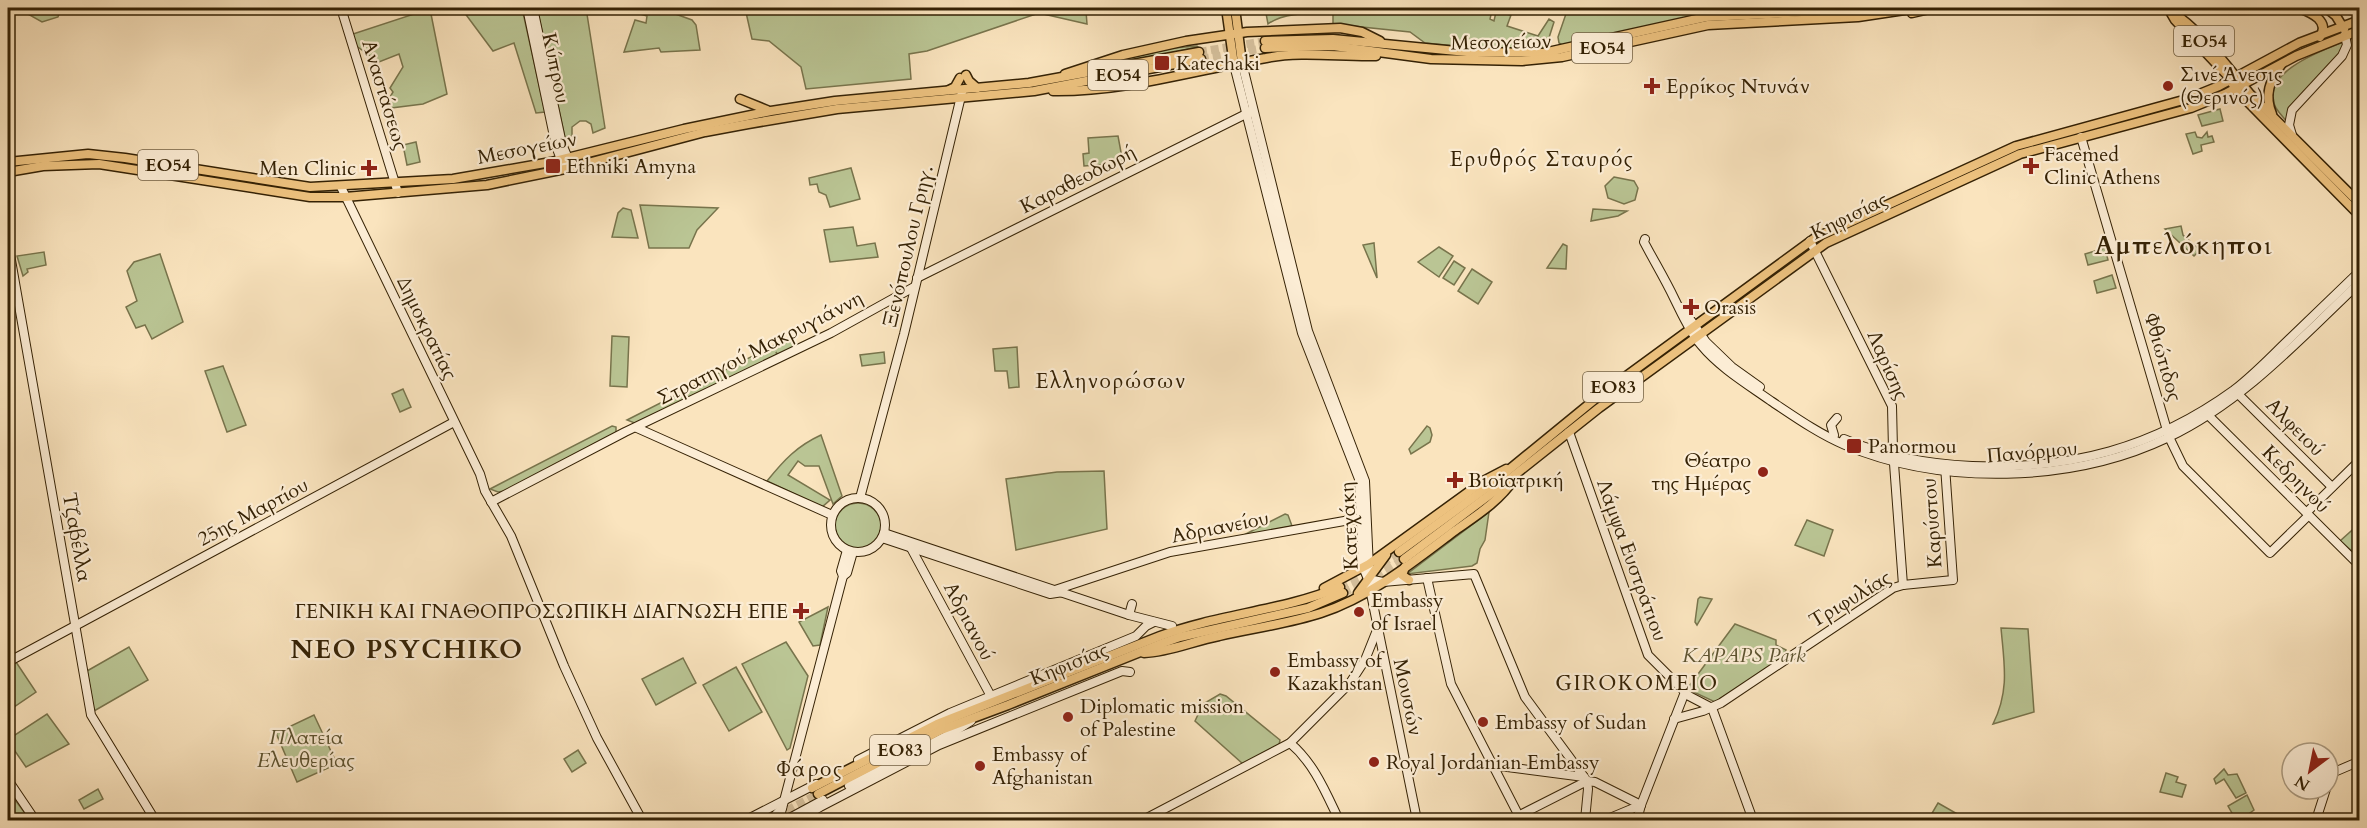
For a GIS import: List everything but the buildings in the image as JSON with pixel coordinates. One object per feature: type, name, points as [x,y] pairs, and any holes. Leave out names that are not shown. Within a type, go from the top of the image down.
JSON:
[{"type":"main road","points":[[1226,8],[1235,49]]},
{"type":"main road","name":"Μεσογείων","points":[[1860,8],[1706,17],[1655,26],[1560,51],[1543,53],[1467,52],[1333,39],[1265,45],[1333,46],[1400,55],[1487,61],[1547,60],[1708,25],[1878,11]]},
{"type":"main road","name":"ΕΟ54","points":[[1895,12],[1904,8]]},
{"type":"main road","name":"ΕΟ54","points":[[1895,12],[1918,8]]},
{"type":"main road","name":"ΕΟ54","points":[[1878,11],[1895,12],[1934,8]]},
{"type":"main road","name":"ΕΟ54","points":[[2167,8],[2179,16],[2233,78]]},
{"type":"main road","points":[[2296,56],[2314,44],[2322,34],[2323,26],[2318,18],[2299,8]]},
{"type":"main road","points":[[2326,8],[2336,16],[2344,30]]},
{"type":"main road","points":[[2337,8],[2360,11]]},
{"type":"main road","points":[[1235,12],[1235,49]]},
{"type":"main road","points":[[1235,12],[1246,25],[1260,32]]},
{"type":"main road","name":"ΕΟ83","points":[[2233,78],[2292,47],[2322,34],[2344,30],[2360,20]]},
{"type":"main road","name":"Μεσογείων","points":[[8,172],[43,166],[99,164],[310,197],[345,197],[487,185],[569,168],[705,132],[837,109],[958,95],[1075,91],[1117,86],[1211,68],[1260,32],[1340,28],[1362,32],[1385,44]]},
{"type":"main road","points":[[2296,56],[2344,30],[2360,30]]},
{"type":"main road","points":[[1211,68],[1224,60],[1249,37],[1260,32]]},
{"type":"main road","name":"Μεσογείων","points":[[1050,80],[1080,67],[1123,55],[1201,39],[1265,58],[1296,54],[1400,55]]},
{"type":"main road","points":[[1201,39],[1220,42],[1251,56],[1265,58]]},
{"type":"main road","name":"Μεσογείων","points":[[8,162],[88,154],[293,185],[341,187],[373,181],[394,183],[453,179],[563,159],[684,129],[771,111],[836,101],[947,91],[958,95],[977,88],[1050,80],[1200,55],[1034,91]]},
{"type":"main road","name":"Κηφισίας","points":[[1139,649],[1151,635],[1172,626],[1291,599],[1319,590],[1366,566],[1401,556],[1826,243],[2020,154],[2190,108],[2239,87],[2296,56]]},
{"type":"main road","points":[[2275,119],[2269,106],[2268,93],[2273,77],[2283,62]]},
{"type":"main road","points":[[947,91],[955,87],[963,76],[977,88]]},
{"type":"main road","points":[[2233,78],[2360,216]]},
{"type":"main road","name":"Κηφισίας","points":[[1354,598],[1387,579],[1401,556],[1485,480],[1497,472],[1517,469],[1599,396],[1810,242],[2016,146],[2187,99],[2233,78]]},
{"type":"main road","points":[[2239,87],[2292,135],[2360,204]]},
{"type":"main road","points":[[740,99],[771,111]]},
{"type":"main road","points":[[584,170],[602,159]]},
{"type":"main road","points":[[1354,598],[1379,564],[1401,556],[1402,575],[1409,580]]},
{"type":"main road","points":[[1379,564],[1377,570],[1379,575],[1387,579]]},
{"type":"main road","points":[[1348,575],[1368,579]]},
{"type":"main road","name":"Κηφισίας","points":[[813,792],[937,723],[1139,649],[1177,630],[1341,590]]},
{"type":"main road","name":"ΕΟ83","points":[[1139,649],[1161,653],[1217,636],[1302,618],[1336,607],[1354,598]]},
{"type":"main road","name":"Κηφισίας","points":[[813,792],[925,737],[985,712],[994,702]]},
{"type":"street","name":"Αναστάσεως","points":[[341,8],[398,193]]},
{"type":"street","name":"Κύπρου","points":[[527,8],[563,159],[569,168]]},
{"type":"street","name":"Κύπρου","points":[[533,8],[563,159]]},
{"type":"street","points":[[2292,135],[2289,121],[2292,110],[2343,56],[2347,45],[2344,30]]},
{"type":"street","name":"Κατεχάκη","points":[[1235,49],[1302,333],[1359,479],[1368,579]]},
{"type":"street","name":"Ξενόπουλου Γρηγ.","points":[[860,498],[917,278],[955,118],[958,95]]},
{"type":"street","name":"Κατεχάκη","points":[[1250,112],[1308,331],[1364,477],[1366,566]]},
{"type":"street","name":"Καραθεοδωρή","points":[[917,278],[1250,112]]},
{"type":"street","name":"Φθιώτιδος","points":[[2081,137],[2168,433],[2183,466],[2270,554],[2308,515]]},
{"type":"street","name":"Δημοκρατίας","points":[[341,187],[484,483],[504,517],[597,738],[642,820]]},
{"type":"street","name":"Λαρίσης","points":[[1810,242],[1892,406],[1893,458],[1903,585]]},
{"type":"street","name":"Τζαβέλλα","points":[[8,243],[92,719],[154,820]]},
{"type":"street","name":"Πανόρμου","points":[[1653,258],[1676,301],[1718,362],[1741,381],[1808,425],[1842,444],[1893,458],[1945,468],[1997,474],[2080,466],[2127,453],[2208,415],[2273,364],[2360,282]]},
{"type":"street","name":"Πανόρμου","points":[[2168,433],[2236,392],[2360,271]]},
{"type":"street","name":"Στρατηγού Μακρυγιάννη","points":[[494,502],[637,428],[825,336],[914,287]]},
{"type":"street","points":[[897,297],[910,303]]},
{"type":"street","name":"Πανόρμου","points":[[1698,336],[1732,367],[1789,408],[1834,435],[1893,458]]},
{"type":"street","name":"Αλφειού","points":[[2236,392],[2332,487]]},
{"type":"street","name":"Κεδρηνού","points":[[2208,415],[2360,566]]},
{"type":"street","points":[[1834,435],[1831,425],[1837,418]]},
{"type":"street","name":"25ης Μαρτίου","points":[[77,627],[455,424]]},
{"type":"street","points":[[637,428],[832,515]]},
{"type":"street","name":"Λάμψα Ευστράτιου","points":[[1569,432],[1645,650],[1684,692],[1712,708]]},
{"type":"street","points":[[2308,515],[2308,511],[2360,460]]},
{"type":"street","name":"Καρύστου","points":[[1945,468],[1953,579]]},
{"type":"street","points":[[860,498],[879,507],[885,520],[883,536],[869,550],[850,551],[837,542],[833,536],[832,515],[845,501],[860,498]]},
{"type":"street","points":[[820,510],[838,507]]},
{"type":"street","name":"Αδριανείου","points":[[1059,591],[1087,579],[1170,552],[1361,518]]},
{"type":"street","points":[[883,536],[928,547],[1130,615],[1172,626]]},
{"type":"street","points":[[883,536],[1050,594],[1059,591]]},
{"type":"street","points":[[915,549],[928,547]]},
{"type":"street","name":"Αδριανού","points":[[915,549],[917,560],[994,702]]},
{"type":"street","points":[[760,813],[776,820],[784,804],[843,576],[841,571],[850,551]]},
{"type":"street","points":[[1368,579],[1409,580],[1474,574],[1525,697],[1585,779],[1588,789],[1586,820]]},
{"type":"street","points":[[1426,578],[1450,681],[1520,818]]},
{"type":"street","name":"Αδριανείου","points":[[1059,591],[1078,586],[1087,579]]},
{"type":"street","name":"Μουσών","points":[[1368,579],[1417,820]]},
{"type":"street","name":"Τριφυλίας","points":[[1674,719],[1712,708],[1893,588],[1953,579]]},
{"type":"street","points":[[1078,586],[1077,593],[1080,598]]},
{"type":"street","points":[[1130,615],[1132,604]]},
{"type":"street","points":[[994,702],[1139,635],[1146,626],[1154,621]]},
{"type":"street","points":[[8,662],[77,627]]},
{"type":"street","points":[[8,667],[77,627]]},
{"type":"street","points":[[1143,820],[1290,743],[1350,683],[1365,660],[1377,628]]},
{"type":"street","points":[[786,820],[799,817],[959,736],[1122,671],[1130,672]]},
{"type":"street","points":[[1637,820],[1684,692]]},
{"type":"street","points":[[1712,708],[1753,820]]},
{"type":"street","points":[[1290,743],[1298,749],[1320,779],[1339,820]]},
{"type":"street","points":[[2340,770],[2360,761]]},
{"type":"street","points":[[1492,765],[1585,779],[1641,805]]},
{"type":"street","points":[[790,777],[795,788],[813,792]]},
{"type":"street","points":[[1510,820],[1520,818],[1585,779]]},
{"type":"street","points":[[8,780],[35,820]]},
{"type":"street","points":[[799,817],[813,792]]},
{"type":"street","points":[[746,820],[813,792]]},
{"type":"street","points":[[2316,820],[2322,801]]},
{"type":"street","points":[[784,804],[799,817]]},
{"type":"street","points":[[1605,820],[1641,805]]},
{"type":"green space","points":[[23,8],[61,8],[58,17],[42,22],[26,13]]},
{"type":"green space","points":[[461,8],[522,8],[545,112],[536,113],[514,43],[493,51]]},
{"type":"green space","points":[[537,8],[586,8],[605,128],[593,133],[591,124],[580,121],[572,127],[572,136],[565,138]]},
{"type":"green space","points":[[639,8],[659,8],[692,20],[696,25],[700,50],[661,52],[659,48],[624,52],[635,20],[646,23],[647,16],[637,13]]},
{"type":"green space","points":[[745,8],[1084,8],[1082,9],[1086,11],[1087,24],[1039,13],[927,51],[909,54],[911,79],[806,89],[801,67],[769,41],[752,39]]},
{"type":"green space","points":[[1265,8],[1516,8],[1514,11],[1492,10],[1490,19],[1494,21],[1496,12],[1511,15],[1507,26],[1538,36],[1549,19],[1554,22],[1546,47],[1498,50],[1425,43],[1410,32],[1333,24],[1333,14],[1291,15],[1268,24]]},
{"type":"green space","points":[[1568,8],[1709,8],[1706,14],[1564,46],[1559,43],[1558,37]]},
{"type":"green space","points":[[426,10],[431,14],[447,94],[423,104],[383,109],[393,92],[390,88],[403,67],[399,54],[379,62],[355,45],[353,34]]},
{"type":"green space","points":[[2346,41],[2343,50],[2303,94],[2288,123],[2276,108],[2273,95],[2276,84],[2295,65]]},
{"type":"green space","points":[[1197,46],[1105,67],[1105,63],[1173,48]]},
{"type":"green space","points":[[2220,109],[2223,121],[2202,126],[2198,115]]},
{"type":"green space","points":[[2195,132],[2197,137],[2202,138],[2207,132],[2208,137],[2212,136],[2214,142],[2201,145],[2202,151],[2193,154],[2186,134]]},
{"type":"green space","points":[[1118,136],[1123,163],[1084,166],[1083,154],[1089,153],[1088,138]]},
{"type":"green space","points":[[416,142],[420,162],[407,165],[403,145]]},
{"type":"green space","points":[[851,168],[860,199],[830,207],[826,195],[819,192],[817,184],[810,185],[809,178]]},
{"type":"green space","points":[[1614,177],[1634,181],[1638,188],[1635,200],[1624,204],[1608,198],[1605,186]]},
{"type":"green space","points":[[640,205],[718,208],[697,230],[689,248],[649,248]]},
{"type":"green space","points":[[623,208],[631,210],[638,238],[612,237],[618,213]]},
{"type":"green space","points":[[1593,209],[1627,211],[1618,216],[1591,221]]},
{"type":"green space","points":[[2181,226],[2183,235],[2200,250],[2194,256],[2165,229]]},
{"type":"green space","points":[[853,227],[857,246],[875,243],[878,257],[830,262],[824,230]]},
{"type":"green space","points":[[1374,243],[1377,277],[1377,278],[1363,245]]},
{"type":"green space","points":[[1563,244],[1567,246],[1566,269],[1547,268]]},
{"type":"green space","points":[[1439,247],[1453,256],[1439,277],[1418,262]]},
{"type":"green space","points":[[2105,248],[2108,260],[2088,265],[2085,254]]},
{"type":"green space","points":[[44,252],[46,265],[27,269],[28,272],[23,276],[17,256]]},
{"type":"green space","points":[[160,254],[183,322],[152,339],[145,325],[136,328],[126,307],[137,301],[127,271],[134,262]]},
{"type":"green space","points":[[1454,261],[1465,268],[1454,285],[1443,278]]},
{"type":"green space","points":[[1472,269],[1492,282],[1478,304],[1458,291]]},
{"type":"green space","points":[[2112,275],[2116,288],[2097,293],[2094,281]]},
{"type":"green space","points":[[612,336],[629,337],[627,387],[610,386]]},
{"type":"green space","points":[[792,336],[798,347],[779,357],[776,352],[778,358],[637,424],[627,420]]},
{"type":"green space","points":[[1017,347],[1019,387],[1009,388],[1007,371],[995,371],[993,349]]},
{"type":"green space","points":[[884,352],[885,363],[862,366],[860,355]]},
{"type":"green space","points":[[223,366],[246,425],[227,432],[205,371]]},
{"type":"green space","points":[[403,389],[411,407],[400,412],[392,394]]},
{"type":"green space","points":[[612,426],[616,427],[616,433],[505,491],[498,492],[490,489]]},
{"type":"green space","points":[[1427,426],[1432,435],[1430,442],[1411,454],[1409,449]]},
{"type":"green space","points":[[821,435],[842,496],[833,504],[819,466],[805,466],[798,461],[788,475],[830,500],[822,507],[767,481],[791,454]]},
{"type":"green space","points":[[1104,471],[1107,529],[1016,550],[1006,479],[1057,472]]},
{"type":"green space","points":[[858,503],[874,510],[881,526],[874,542],[858,549],[842,542],[835,526],[842,510]]},
{"type":"green space","points":[[1489,512],[1485,540],[1477,563],[1472,566],[1407,574]]},
{"type":"green space","points":[[1285,514],[1288,515],[1292,526],[1240,537]]},
{"type":"green space","points":[[1807,520],[1833,530],[1824,556],[1795,545]]},
{"type":"green space","points":[[2359,524],[2359,551],[2352,551],[2340,541]]},
{"type":"green space","points":[[1700,597],[1712,599],[1697,625],[1695,622]]},
{"type":"green space","points":[[828,607],[820,645],[813,646],[799,622]]},
{"type":"green space","name":"KAPAPS Park","points":[[1735,624],[1776,640],[1776,645],[1786,650],[1783,659],[1715,702],[1687,689]]},
{"type":"green space","points":[[2001,628],[2028,629],[2034,712],[1993,724],[2002,700],[2005,676]]},
{"type":"green space","points":[[786,642],[808,676],[790,748],[787,750],[742,664]]},
{"type":"green space","points":[[129,647],[148,680],[94,711],[87,671]]},
{"type":"green space","points":[[683,658],[696,683],[656,705],[642,679]]},
{"type":"green space","points":[[16,662],[36,692],[8,711],[8,667]]},
{"type":"green space","points":[[736,667],[762,712],[729,731],[703,685]]},
{"type":"green space","points":[[1220,694],[1226,696],[1280,740],[1279,745],[1243,764],[1195,721],[1203,704]]},
{"type":"green space","points":[[47,714],[69,744],[26,767],[8,741],[8,731],[12,737]]},
{"type":"green space","name":"Πλατεία Ελευθερίας","points":[[314,715],[337,764],[297,782],[276,733]]},
{"type":"green space","points":[[578,750],[586,763],[572,772],[564,759]]},
{"type":"green space","points":[[2224,769],[2228,775],[2237,774],[2246,793],[2236,798],[2224,779],[2216,784],[2214,779]]},
{"type":"green space","points":[[2166,773],[2178,777],[2176,782],[2186,785],[2182,797],[2160,792]]},
{"type":"green space","points":[[98,789],[103,799],[84,809],[79,800]]},
{"type":"green space","points":[[2247,795],[2254,810],[2240,820],[2236,820],[2228,806]]},
{"type":"green space","points":[[13,797],[30,820],[8,820],[8,802]]},
{"type":"green space","points":[[1938,803],[1961,816],[1959,820],[1947,820],[1941,814],[1928,820]]},
{"type":"tunnel","points":[[1199,52],[1265,41]]},
{"type":"tunnel","points":[[1201,59],[1265,48]]},
{"type":"tunnel","points":[[1340,587],[1368,574],[1399,552]]},
{"type":"tunnel","points":[[1343,593],[1404,559]]},
{"type":"tunnel","points":[[776,816],[818,794]]},
{"type":"place","name":"Katechaki","points":[[1162,63]]},
{"type":"place","name":"Ερρίκος Ντυνάν","points":[[1652,86]]},
{"type":"place","name":"Σινέ Άνεσις (Θερινός)","points":[[2168,86]]},
{"type":"place","name":"Ethniki Amyna","points":[[553,166]]},
{"type":"place","name":"Facemed Clinic Athens","points":[[2031,166]]},
{"type":"place","name":"Men Clinic","points":[[369,168]]},
{"type":"place","name":"Orasis","points":[[1691,307]]},
{"type":"place","name":"Panormou","points":[[1854,446]]},
{"type":"place","name":"Θέατρο της Ημέρας","points":[[1763,472]]},
{"type":"place","name":"Βιοϊατρική","points":[[1455,480]]},
{"type":"place","name":"ΓΕΝΙΚΗ ΚΑΙ ΓΝΑΘΟΠΡΟΣΩΠΙΚΗ ΔΙΑΓΝΩΣΗ ΕΠΕ","points":[[801,611]]},
{"type":"place","name":"Embassy of Israel","points":[[1359,612]]},
{"type":"place","name":"Embassy of Kazakhstan","points":[[1275,672]]},
{"type":"place","name":"Diplomatic mission of Palestine","points":[[1068,717]]},
{"type":"place","name":"Embassy of Sudan","points":[[1483,722]]},
{"type":"place","name":"Royal Jordanian Embassy","points":[[1374,762]]},
{"type":"place","name":"Embassy of Afghanistan","points":[[980,766]]},
{"type":"district","name":"Ερυθρός Σταυρός","points":[[1542,159]]},
{"type":"district","name":"Αμπελόκηποι","points":[[2184,245]]},
{"type":"district","name":"Ελληνορώσων","points":[[1111,381]]},
{"type":"district","name":"NEO PSYCHIKO","points":[[407,649]]},
{"type":"district","name":"GIROKOMEIO","points":[[1637,683]]},
{"type":"district","name":"Φάρος","points":[[810,769]]}]
